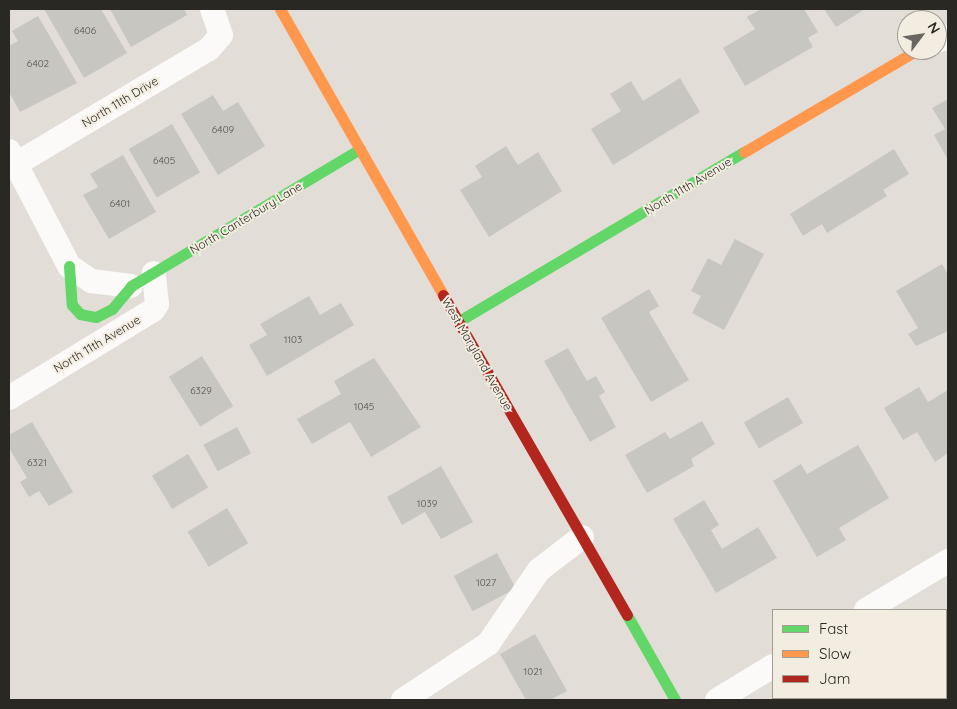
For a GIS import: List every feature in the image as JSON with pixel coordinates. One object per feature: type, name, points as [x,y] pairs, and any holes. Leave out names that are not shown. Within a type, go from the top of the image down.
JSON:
[{"type":"street","name":"North 11th Drive","points":[[12,157],[209,50],[221,35],[212,9]]},
{"type":"street","name":"West Maryland Avenue","points":[[280,9],[675,700]]},
{"type":"street","name":"North 11th Avenue","points":[[459,322],[900,60]]},
{"type":"street","name":"North Canterbury Lane","points":[[131,286],[154,274],[360,149]]},
{"type":"street","points":[[12,157],[69,266],[91,281],[131,286]]},
{"type":"street","points":[[69,266],[68,294],[80,314],[96,317],[112,309],[131,286]]},
{"type":"street","name":"North 11th Avenue","points":[[9,398],[153,310],[157,304],[154,274]]},
{"type":"street","points":[[403,700],[488,644],[539,570],[582,537]]},
{"type":"street","points":[[868,609],[948,561]]},
{"type":"street","points":[[716,700],[772,667]]},
{"type":"building","points":[[44,9],[101,9],[127,53],[84,78]]},
{"type":"building","points":[[110,9],[184,9],[187,15],[131,47]]},
{"type":"building","points":[[761,9],[804,9],[818,32],[808,38],[813,47],[745,86],[723,48],[755,29],[747,17]]},
{"type":"building","points":[[824,9],[865,9],[836,27]]},
{"type":"building","points":[[38,16],[77,83],[20,112],[9,92],[9,46],[18,41],[12,31]]},
{"type":"building","points":[[680,78],[700,112],[613,165],[591,129],[621,111],[610,94],[631,81],[643,101]]},
{"type":"building","points":[[213,95],[223,111],[238,102],[265,146],[218,175],[181,114]]},
{"type":"building","points":[[948,99],[948,160],[934,135],[945,129],[932,108]]},
{"type":"building","points":[[172,124],[200,172],[157,197],[129,149]]},
{"type":"building","points":[[506,146],[518,165],[538,152],[562,191],[489,237],[460,190],[482,177],[475,166]]},
{"type":"building","points":[[894,149],[909,174],[883,190],[887,196],[827,233],[822,224],[803,236],[790,214]]},
{"type":"building","points":[[123,155],[156,212],[109,239],[83,195],[98,187],[90,174]]},
{"type":"building","points":[[735,239],[764,254],[724,330],[692,313],[701,296],[691,291],[708,258],[721,265]]},
{"type":"building","points":[[942,264],[948,274],[948,331],[916,346],[908,334],[918,328],[896,291]]},
{"type":"building","points":[[649,289],[659,306],[649,312],[689,380],[651,402],[601,318]]},
{"type":"building","points":[[309,296],[320,315],[341,303],[354,325],[267,376],[249,345],[267,335],[260,324]]},
{"type":"building","points":[[568,348],[587,381],[596,376],[605,392],[599,396],[616,427],[590,442],[544,361]]},
{"type":"building","points":[[202,356],[233,406],[200,427],[169,377]]},
{"type":"building","points":[[374,358],[421,427],[371,457],[350,422],[312,444],[297,419],[341,394],[334,381]]},
{"type":"building","points":[[919,387],[928,402],[948,390],[948,453],[935,462],[917,432],[903,440],[884,408]]},
{"type":"building","points":[[788,397],[803,423],[759,448],[744,423]]},
{"type":"building","points":[[702,421],[715,444],[691,459],[694,466],[647,493],[625,455],[665,432],[670,439]]},
{"type":"building","points":[[32,422],[73,492],[49,506],[39,491],[29,497],[20,482],[27,478],[9,448],[9,435]]},
{"type":"building","points":[[237,427],[251,453],[218,471],[203,445]]},
{"type":"building","points":[[858,445],[889,498],[839,528],[846,540],[817,557],[773,481],[801,464],[807,474]]},
{"type":"building","points":[[188,454],[208,487],[172,509],[152,476]]},
{"type":"building","points":[[441,466],[473,522],[441,539],[425,512],[402,525],[387,497]]},
{"type":"building","points":[[704,500],[719,525],[711,530],[722,549],[758,527],[777,558],[716,593],[673,519]]},
{"type":"building","points":[[227,508],[248,543],[209,567],[188,532]]},
{"type":"building","points":[[497,553],[516,588],[473,611],[454,576]]},
{"type":"building","points":[[535,634],[567,691],[550,700],[526,700],[500,654]]},
{"type":"building","points":[[948,663],[948,700],[899,700],[947,699]]},
{"type":"traffic: fast","points":[[69,266],[72,305],[80,314],[96,317],[112,309],[131,286],[360,149]]},
{"type":"traffic: fast","points":[[459,321],[744,152]]},
{"type":"traffic: fast","points":[[627,615],[675,700]]},
{"type":"traffic: slow","points":[[280,9],[443,295]]},
{"type":"traffic: slow","points":[[744,152],[900,60]]},
{"type":"traffic: jam","points":[[443,295],[627,615]]}]
